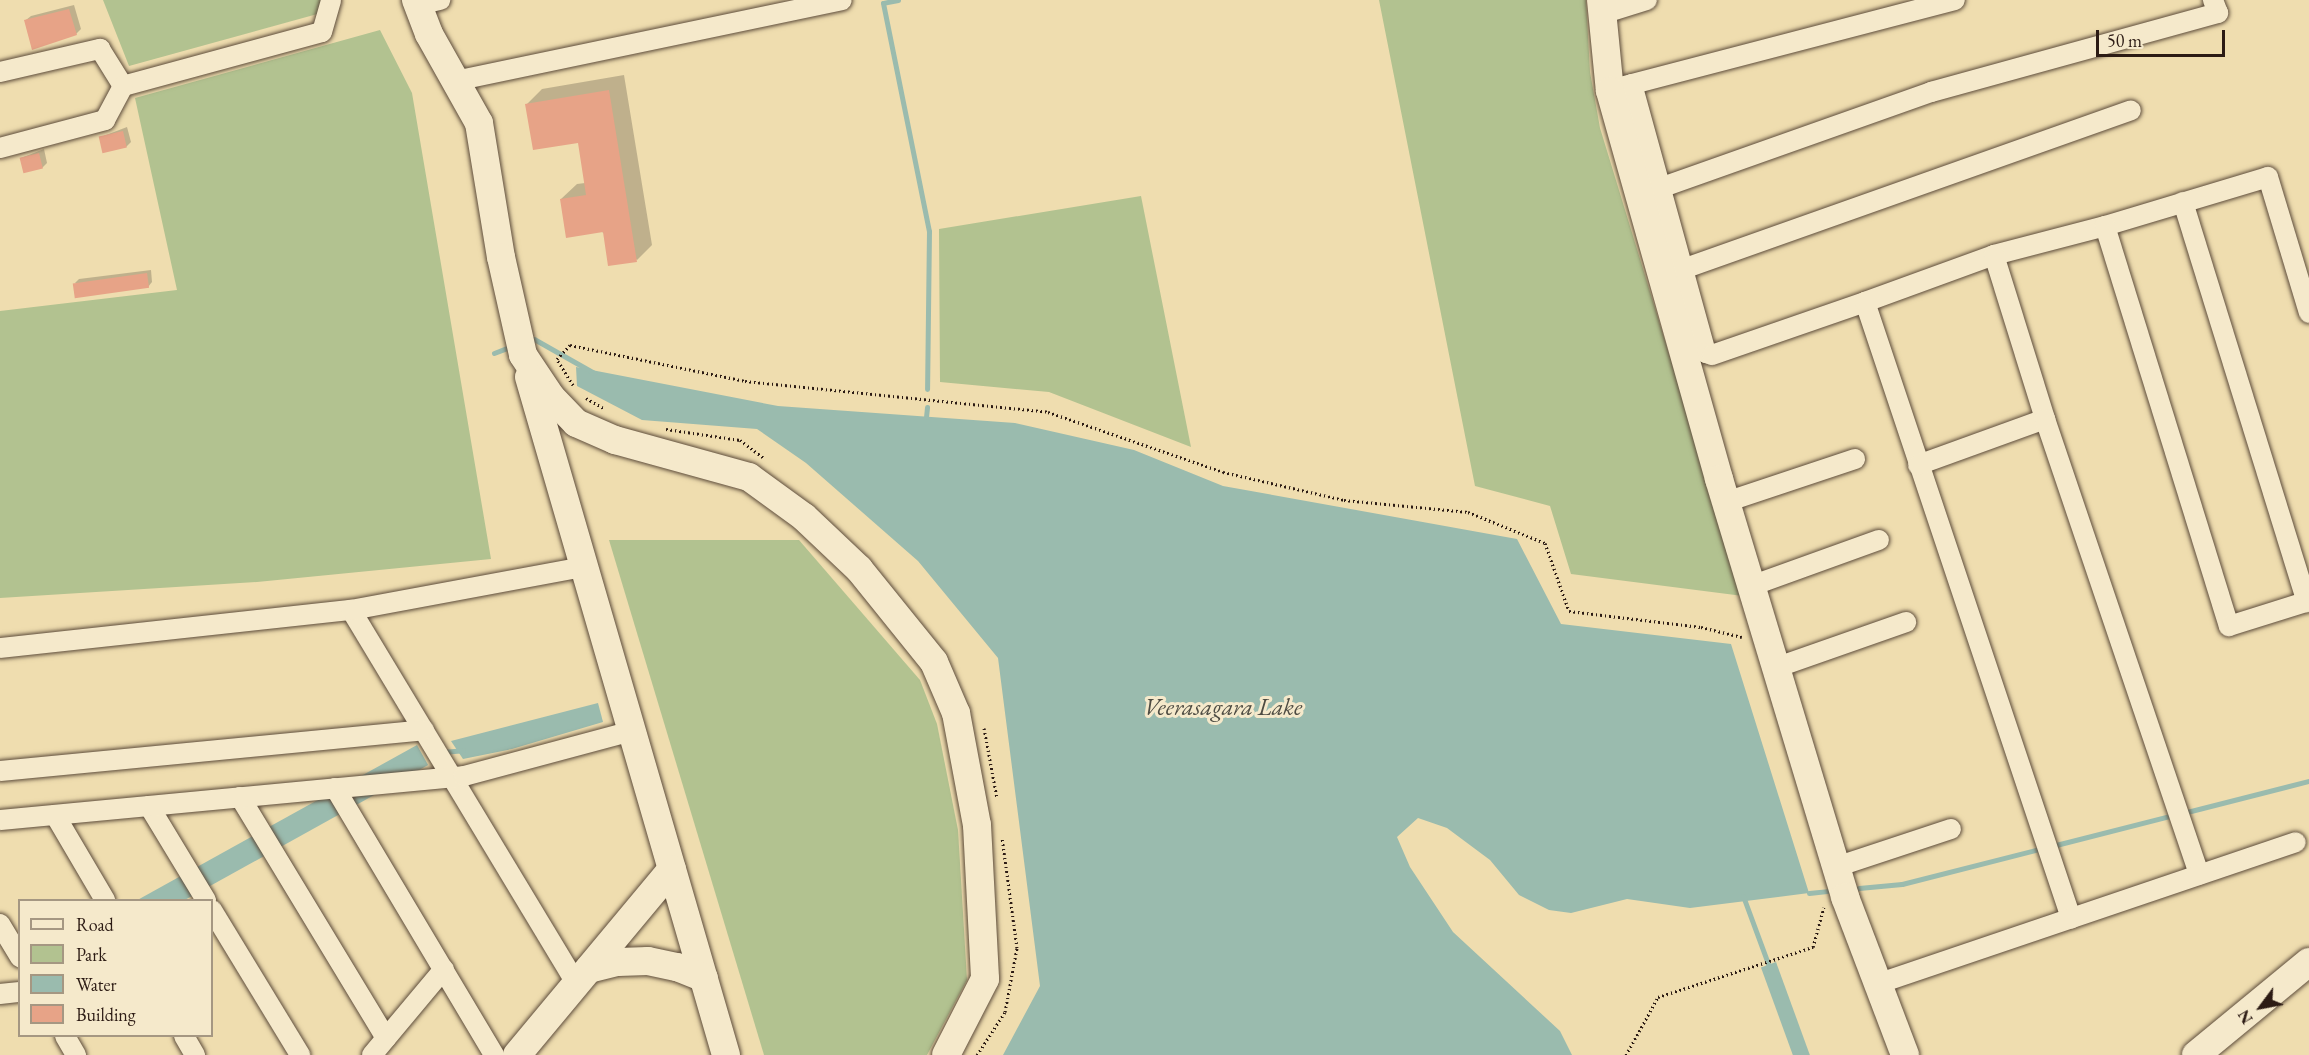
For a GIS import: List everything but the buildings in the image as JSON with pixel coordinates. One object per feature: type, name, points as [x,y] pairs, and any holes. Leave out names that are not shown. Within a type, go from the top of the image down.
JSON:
[{"type":"street","points":[[0,148],[105,120],[123,86],[322,32],[331,0]]},
{"type":"street","points":[[455,81],[842,0]]},
{"type":"street","points":[[1647,0],[1602,7],[1621,87],[1726,502],[1836,867],[1877,984],[1905,1055]]},
{"type":"street","points":[[1621,87],[1955,0]]},
{"type":"street","points":[[1660,188],[1931,92],[2218,13],[2213,0]]},
{"type":"street","points":[[424,2],[455,81],[479,123],[501,257],[522,355],[726,1055]]},
{"type":"street","points":[[0,72],[100,49],[123,86]]},
{"type":"street","points":[[1621,87],[1660,188],[1709,355],[1994,255],[2105,226],[2268,177],[2309,313]]},
{"type":"street","points":[[1683,269],[2131,110]]},
{"type":"street","points":[[2105,226],[2229,626],[2308,601],[2183,202]]},
{"type":"street","points":[[1994,255],[2045,419],[2199,874]]},
{"type":"street","points":[[1865,302],[2071,918]]},
{"type":"street","points":[[522,355],[551,397],[576,423],[615,440],[748,477],[804,517],[859,569],[934,662],[956,713],[976,825],[985,979],[946,1055]]},
{"type":"street","points":[[1918,465],[2045,419]]},
{"type":"street","points":[[1726,502],[1855,459]]},
{"type":"street","points":[[1751,586],[1879,540]]},
{"type":"street","points":[[0,648],[351,610],[584,567]]},
{"type":"street","points":[[351,610],[448,770],[583,977]]},
{"type":"street","points":[[1775,668],[1906,622]]},
{"type":"street","points":[[0,820],[335,788],[448,770],[632,731]]},
{"type":"street","points":[[0,771],[427,736]]},
{"type":"street","points":[[335,788],[494,1055]]},
{"type":"street","points":[[240,797],[386,1038]]},
{"type":"street","points":[[148,806],[205,899]]},
{"type":"street","points":[[56,815],[104,899]]},
{"type":"street","points":[[1836,867],[1952,829]]},
{"type":"street","points":[[1877,984],[2296,842]]},
{"type":"street","points":[[517,1055],[672,869]]},
{"type":"street","points":[[213,912],[300,1055]]},
{"type":"street","points":[[0,924],[18,954]]},
{"type":"street","points":[[583,977],[618,962],[648,961],[677,967],[704,978]]},
{"type":"street","points":[[2196,1055],[2309,962]]},
{"type":"street","points":[[372,1055],[444,969]]},
{"type":"street","points":[[2219,1055],[2309,981]]},
{"type":"street","points":[[0,994],[18,992]]},
{"type":"street","points":[[66,1037],[76,1055]]},
{"type":"street","points":[[185,1037],[195,1055]]},
{"type":"path","points":[[609,412],[579,395],[557,359],[570,345],[746,381],[1048,412],[1223,472],[1344,500],[1468,512],[1545,543],[1569,611],[1741,634],[1744,646]]},
{"type":"path","points":[[663,428],[740,440],[768,461]]},
{"type":"path","points":[[983,726],[990,747],[998,806]]},
{"type":"path","points":[[977,1055],[1005,1012],[1017,948],[1001,830]]},
{"type":"path","points":[[1626,1055],[1658,997],[1813,947],[1824,899]]},
{"type":"green space","points":[[103,0],[325,0],[321,13],[129,66]]},
{"type":"green space","points":[[1379,0],[1586,0],[1590,72],[1600,128],[1743,596],[1571,574],[1550,506],[1475,486]]},
{"type":"green space","points":[[380,30],[412,93],[491,559],[257,582],[0,598],[0,311],[177,290],[135,98]]},
{"type":"green space","points":[[1141,196],[1191,447],[1049,392],[940,382],[939,229]]},
{"type":"green space","points":[[609,540],[799,540],[920,680],[937,724],[958,830],[967,980],[927,1055],[764,1055]]},
{"type":"water","name":"Veerasagara Lake","points":[[576,367],[778,406],[1015,423],[1134,450],[1223,486],[1517,539],[1561,624],[1731,644],[1809,893],[1690,908],[1627,899],[1571,913],[1549,910],[1519,895],[1490,860],[1447,828],[1418,818],[1397,837],[1410,867],[1453,932],[1560,1031],[1572,1055],[1003,1055],[1040,986],[998,658],[918,561],[806,463],[757,429],[642,420],[577,386]]},
{"type":"water","points":[[598,703],[603,722],[512,749],[463,759],[451,741]]},
{"type":"water","points":[[417,745],[428,765],[187,899],[139,899]]},
{"type":"water","points":[[1776,962],[1810,1055],[1793,1055],[1761,967]]},
{"type":"waterway","points":[[898,0],[883,3],[929,231],[927,389]]},
{"type":"waterway","points":[[534,339],[594,373]]},
{"type":"waterway","points":[[494,353],[512,346]]},
{"type":"waterway","points":[[926,417],[927,407]]},
{"type":"waterway","points":[[442,752],[463,750]]},
{"type":"waterway","points":[[2183,813],[2309,781]]},
{"type":"waterway","points":[[2052,846],[2174,815]]},
{"type":"waterway","points":[[1859,888],[1902,884],[2043,848]]},
{"type":"waterway","points":[[1809,893],[1827,891]]},
{"type":"waterway","points":[[1743,896],[1770,969]]}]
